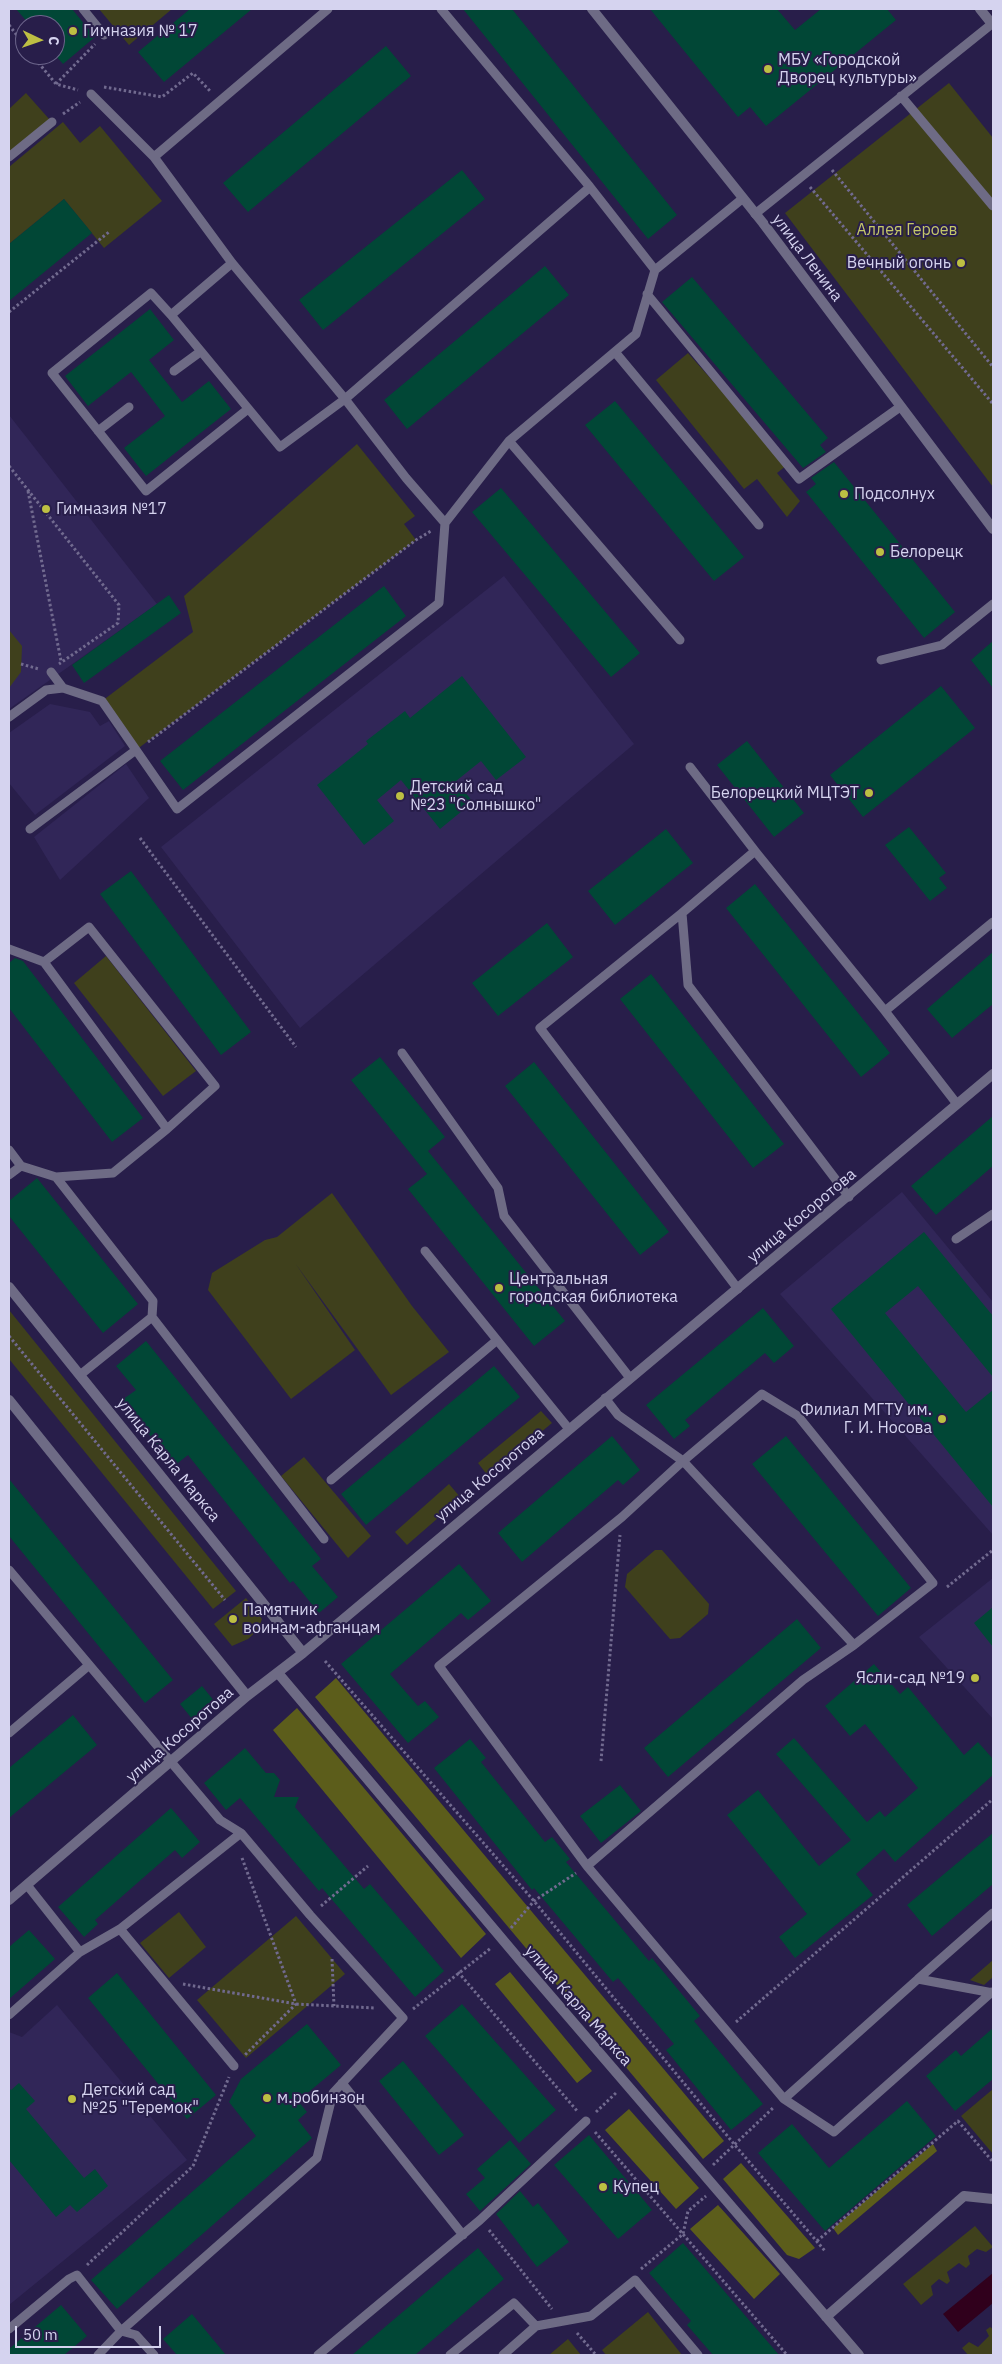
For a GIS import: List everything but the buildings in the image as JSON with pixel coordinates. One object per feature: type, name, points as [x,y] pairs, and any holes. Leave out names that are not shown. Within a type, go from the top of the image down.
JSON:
[{"type":"street","name":"улица Ленина","points":[[592,9],[755,214],[993,529]]},
{"type":"street","points":[[980,9],[992,24]]},
{"type":"street","name":"улица Косоротова","points":[[9,1900],[247,1696],[303,1653],[605,1398],[849,1198],[993,1074]]},
{"type":"street","name":"улица Карла Маркса","points":[[9,1287],[303,1653]]},
{"type":"street","points":[[9,1400],[247,1696]]},
{"type":"street","name":"улица Карла Маркса","points":[[278,1673],[502,1940],[859,2355]]},
{"type":"street","points":[[826,2317],[964,2196],[992,2200]]},
{"type":"lane","points":[[83,9],[104,35]]},
{"type":"lane","points":[[154,157],[328,9]]},
{"type":"lane","points":[[441,9],[590,187],[655,270]]},
{"type":"lane","points":[[755,214],[992,24]]},
{"type":"lane","points":[[91,94],[154,157],[232,264],[345,398],[406,478],[445,523]]},
{"type":"lane","points":[[901,96],[993,206]]},
{"type":"lane","points":[[9,158],[52,122]]},
{"type":"lane","points":[[248,409],[146,491],[52,373],[151,293],[171,315],[280,448],[345,398],[590,187]]},
{"type":"lane","points":[[9,718],[46,690],[63,688],[102,702],[177,808],[439,603],[445,523],[509,441],[636,334],[655,270],[742,199]]},
{"type":"lane","points":[[171,315],[232,264]]},
{"type":"lane","points":[[647,294],[800,480],[900,407]]},
{"type":"lane","points":[[174,371],[200,352]]},
{"type":"lane","points":[[615,352],[758,525]]},
{"type":"lane","points":[[98,431],[129,407]]},
{"type":"lane","points":[[509,441],[680,640]]},
{"type":"lane","points":[[881,660],[942,645],[993,604]]},
{"type":"lane","points":[[51,672],[63,688]]},
{"type":"lane","points":[[30,829],[136,750]]},
{"type":"lane","points":[[690,767],[754,851],[885,1011],[957,1104]]},
{"type":"lane","points":[[738,1289],[540,1028],[682,913],[754,851]]},
{"type":"lane","points":[[682,913],[688,985],[849,1198]]},
{"type":"lane","points":[[885,1011],[993,922]]},
{"type":"lane","points":[[9,1150],[21,1166],[56,1176],[113,1173],[167,1129],[215,1086],[89,927],[44,962]]},
{"type":"lane","points":[[9,949],[44,962],[167,1129]]},
{"type":"lane","points":[[402,1053],[498,1188],[504,1216],[630,1378]]},
{"type":"lane","points":[[9,1175],[21,1166]]},
{"type":"lane","points":[[56,1176],[153,1301],[152,1317],[324,1538]]},
{"type":"lane","points":[[956,1239],[993,1214]]},
{"type":"lane","points":[[425,1251],[568,1429]]},
{"type":"lane","points":[[80,1375],[152,1317]]},
{"type":"lane","points":[[331,1480],[496,1341]]},
{"type":"lane","points":[[587,1866],[803,1680],[854,1644],[933,1583],[798,1416],[762,1394],[683,1461],[622,1517],[439,1666],[587,1866],[726,2031],[784,2098],[834,2132],[993,1993]]},
{"type":"lane","points":[[605,1398],[618,1415],[683,1461],[854,1644]]},
{"type":"lane","points":[[9,1570],[88,1666],[220,1820],[241,1833],[310,1916],[403,2018],[333,2093],[316,2158],[121,2331],[98,2355]]},
{"type":"lane","points":[[9,1734],[88,1666]]},
{"type":"lane","points":[[9,2015],[80,1952],[120,1929],[241,1833]]},
{"type":"lane","points":[[27,1885],[80,1952]]},
{"type":"lane","points":[[784,2098],[993,1913]]},
{"type":"lane","points":[[120,1929],[234,2066]]},
{"type":"lane","points":[[918,1979],[993,1993]]},
{"type":"lane","points":[[342,2083],[463,2234]]},
{"type":"lane","points":[[318,2355],[480,2220],[586,2121]]},
{"type":"lane","points":[[9,2329],[69,2278],[77,2274],[121,2331],[136,2335],[154,2355]]},
{"type":"lane","points":[[503,2355],[536,2326],[591,2316],[635,2280],[698,2355]]},
{"type":"lane","points":[[450,2355],[514,2303],[536,2326]]},
{"type":"path","points":[[56,84],[104,35]]},
{"type":"path","points":[[40,65],[56,84],[91,94]]},
{"type":"path","points":[[52,122],[103,86],[162,97],[193,73],[220,101]]},
{"type":"path","points":[[824,159],[993,366]]},
{"type":"path","points":[[802,178],[993,404]]},
{"type":"path","points":[[9,312],[109,232]]},
{"type":"path","points":[[9,466],[119,605],[118,623],[61,662],[51,672],[21,664]]},
{"type":"path","points":[[28,490],[61,662],[65,670]]},
{"type":"path","points":[[136,750],[416,540],[445,523]]},
{"type":"path","points":[[140,838],[296,1047]]},
{"type":"path","points":[[9,1336],[225,1600]]},
{"type":"path","points":[[601,1761],[622,1517]]},
{"type":"path","points":[[325,1661],[534,1901],[734,2144],[825,2251]]},
{"type":"path","points":[[726,2031],[993,1800]]},
{"type":"path","points":[[241,1833],[242,1856],[296,2004]]},
{"type":"path","points":[[310,1916],[368,1866]]},
{"type":"path","points":[[403,2018],[458,1972],[502,1940],[534,1901],[587,1866]]},
{"type":"path","points":[[331,1939],[334,2006]]},
{"type":"path","points":[[458,1972],[787,2355]]},
{"type":"path","points":[[163,1980],[296,2004],[396,2010]]},
{"type":"path","points":[[77,2274],[193,2166],[234,2066],[296,2004]]},
{"type":"path","points":[[586,2121],[626,2084]]},
{"type":"path","points":[[704,2175],[734,2144],[784,2098]]},
{"type":"path","points":[[817,2241],[958,2121],[993,2162]]},
{"type":"path","points":[[635,2280],[639,2271],[683,2234],[688,2211],[715,2188]]},
{"type":"path","points":[[480,2220],[564,2321],[596,2355]]},
{"type":"shaded area","name":"Гимназия №17","points":[[9,415],[157,604],[9,709]]},
{"type":"shaded area","name":"Детский сад №23 \"Солнышко\"","points":[[504,576],[634,744],[300,1028],[161,847]]},
{"type":"shaded area","points":[[50,704],[90,712],[100,726],[109,721],[125,746],[35,815],[9,783],[9,733]]},
{"type":"shaded area","points":[[126,764],[149,798],[60,880],[34,837]]},
{"type":"shaded area","name":"Филиал МГТУ им. Г. И. Носова","points":[[902,1192],[993,1302],[993,1535],[780,1294]]},
{"type":"shaded area","name":"Ясли-сад №19","points":[[993,1578],[993,1719],[919,1637]]},
{"type":"shaded area","points":[[336,1678],[724,2141],[703,2159],[315,1697]]},
{"type":"shaded area","points":[[297,1708],[486,1934],[461,1958],[273,1730]]},
{"type":"shaded area","points":[[510,1972],[592,2071],[577,2083],[495,1984]]},
{"type":"shaded area","name":"Детский сад №25 \"Теремок\"","points":[[57,2005],[187,2160],[9,2305],[9,2032],[22,2037]]},
{"type":"shaded area","points":[[629,2109],[699,2188],[676,2209],[605,2130]]},
{"type":"shaded area","points":[[933,2144],[937,2151],[838,2235],[833,2228]]},
{"type":"shaded area","points":[[741,2163],[815,2248],[799,2259],[787,2255],[723,2179]]},
{"type":"shaded area","points":[[718,2205],[780,2274],[754,2299],[690,2229]]},
{"type":"shaded area","points":[[993,2273],[993,2303],[958,2332],[943,2314]]},
{"type":"green space","points":[[99,9],[172,9],[129,45]]},
{"type":"green space","name":"Аллея Героев","points":[[949,83],[993,138],[993,487],[785,213]]},
{"type":"green space","points":[[26,93],[50,120],[9,155],[9,109]]},
{"type":"green space","points":[[63,122],[80,143],[100,126],[162,201],[104,248],[64,199],[9,244],[9,167]]},
{"type":"green space","points":[[688,353],[787,465],[777,473],[800,501],[787,517],[757,479],[744,489],[656,380]]},
{"type":"green space","points":[[357,444],[415,516],[404,524],[416,540],[136,750],[102,701],[193,632],[184,596]]},
{"type":"green space","points":[[9,630],[22,646],[21,672],[9,688]]},
{"type":"green space","points":[[106,956],[196,1071],[163,1096],[74,983]]},
{"type":"green space","points":[[332,1193],[412,1306],[449,1352],[391,1395],[295,1263],[355,1350],[291,1399],[208,1290],[212,1273],[265,1240],[277,1237]]},
{"type":"green space","points":[[9,1310],[236,1591],[213,1609],[9,1359]]},
{"type":"green space","points":[[541,1411],[552,1423],[488,1476],[478,1463]]},
{"type":"green space","points":[[304,1457],[371,1536],[348,1558],[281,1476]]},
{"type":"green space","points":[[449,1484],[461,1498],[407,1545],[395,1532]]},
{"type":"green space","points":[[655,1550],[662,1550],[709,1604],[708,1614],[680,1638],[670,1639],[625,1587],[627,1574]]},
{"type":"green space","points":[[246,1598],[262,1619],[258,1630],[248,1639],[232,1646],[214,1624]]},
{"type":"green space","points":[[179,1912],[206,1947],[169,1978],[140,1943]]},
{"type":"green space","points":[[296,1916],[345,1974],[246,2058],[197,2000]]},
{"type":"green space","points":[[993,1960],[993,1977],[984,1985],[970,1980]]},
{"type":"green space","points":[[993,2089],[993,2154],[961,2116]]},
{"type":"green space","points":[[975,2226],[993,2247],[986,2252],[977,2249],[968,2256],[970,2264],[966,2268],[959,2263],[947,2272],[950,2281],[947,2284],[939,2279],[931,2286],[933,2295],[921,2305],[903,2284]]},
{"type":"green space","points":[[648,2312],[682,2355],[606,2355],[602,2350]]},
{"type":"green space","points":[[990,2327],[993,2329],[993,2355],[968,2355],[962,2348],[969,2342],[978,2347],[989,2336],[986,2330]]},
{"type":"green space","points":[[568,2339],[581,2355],[549,2355]]},
{"type":"place","name":"Гимназия № 17","points":[[73,31]]},
{"type":"place","name":"МБУ «Городской Дворец культуры»","points":[[768,69]]},
{"type":"place","name":"Вечный огонь","points":[[961,263]]},
{"type":"place","name":"Подсолнух","points":[[844,494]]},
{"type":"place","name":"Гимназия №17","points":[[46,509]]},
{"type":"place","name":"Белорецк","points":[[880,552]]},
{"type":"place","name":"Белорецкий МЦТЭТ","points":[[869,793]]},
{"type":"place","name":"Детский сад №23 \"Солнышко\"","points":[[400,796]]},
{"type":"place","name":"Центральная городская библиотека","points":[[499,1288]]},
{"type":"place","name":"Филиал МГТУ им. Г. И. Носова","points":[[942,1419]]},
{"type":"place","name":"Памятник воинам-афганцам","points":[[233,1619]]},
{"type":"place","name":"Ясли-сад №19","points":[[975,1678]]},
{"type":"place","name":"м.робинзон","points":[[267,2098]]},
{"type":"place","name":"Детский сад №25 \"Теремок\"","points":[[72,2099]]},
{"type":"place","name":"Купец","points":[[603,2187]]}]
